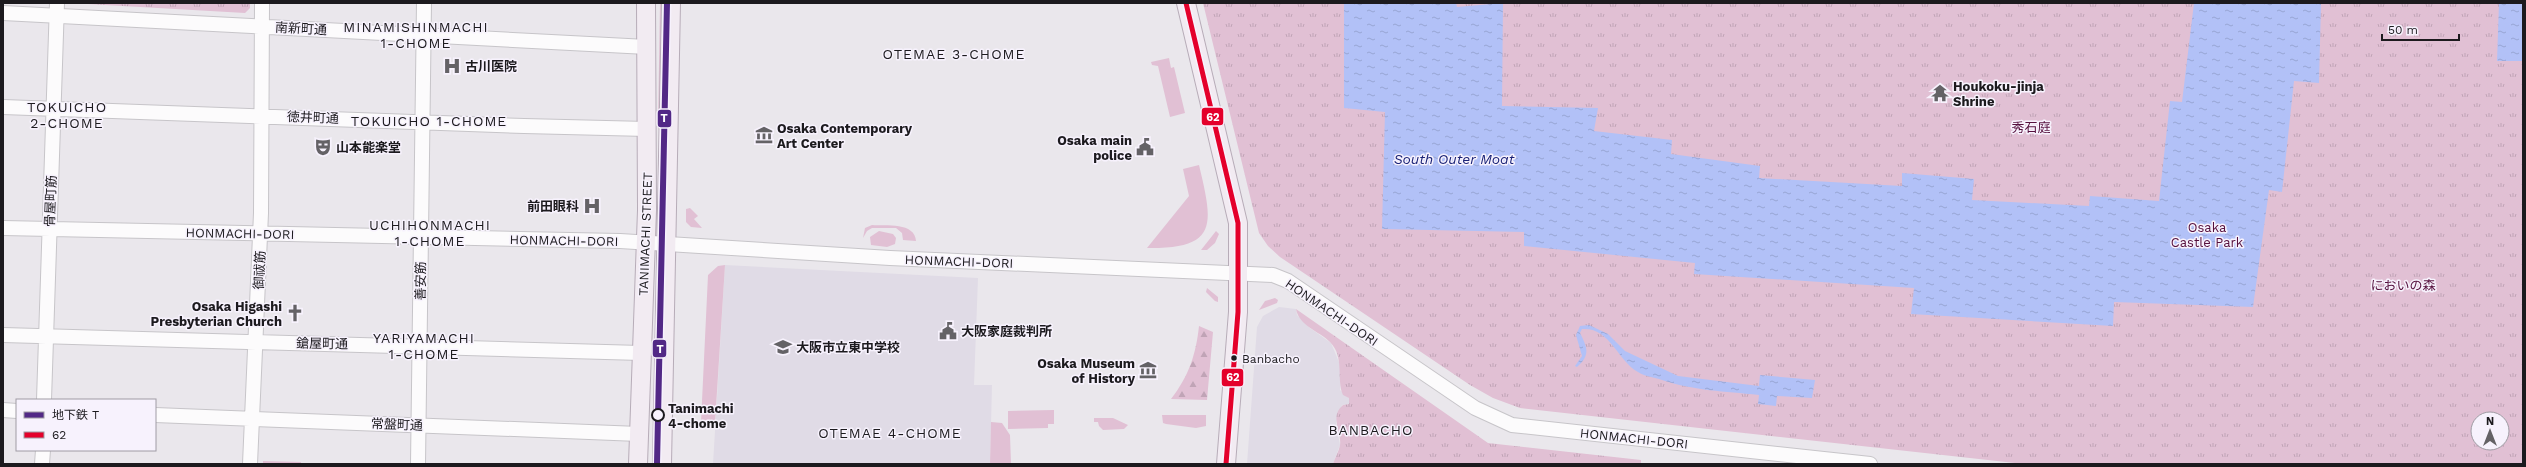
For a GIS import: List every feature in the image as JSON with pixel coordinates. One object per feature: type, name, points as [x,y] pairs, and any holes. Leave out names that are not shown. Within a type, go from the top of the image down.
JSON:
[{"type":"main road","name":"TANIMACHI STREET","points":[[638,464],[647,129],[646,3]]},
{"type":"main road","name":"TANIMACHI STREET","points":[[662,464],[668,245],[671,3]]},
{"type":"main road","points":[[1186,3],[1238,223],[1239,273],[1226,464]]},
{"type":"street","name":"御祓筋","points":[[250,464],[261,234],[262,3]]},
{"type":"street","name":"善安筋","points":[[418,464],[424,3]]},
{"type":"street","name":"南新町通","points":[[3,13],[57,9],[262,26],[423,36],[647,47]]},
{"type":"street","name":"骨屋町筋","points":[[44,399],[57,9]]},
{"type":"street","name":"徳井町通","points":[[3,107],[262,115],[524,126],[647,129]]},
{"type":"street","name":"HONMACHI-DORI","points":[[3,228],[645,243],[890,258],[1273,275],[1288,281],[1475,408],[1512,425],[1870,464]]},
{"type":"street","name":"鎗屋町通","points":[[3,335],[641,353]]},
{"type":"street","points":[[3,410],[16,411]]},
{"type":"street","name":"常盤町通","points":[[156,415],[639,434]]},
{"type":"street","points":[[42,464],[43,451]]},
{"type":"shaded area","points":[[725,265],[978,278],[974,385],[992,385],[990,464],[713,464]]},
{"type":"shaded area","points":[[1279,307],[1296,309],[1297,315],[1310,328],[1331,343],[1341,367],[1340,390],[1349,398],[1349,404],[1342,405],[1336,423],[1340,445],[1333,464],[1247,464],[1257,327],[1263,316]]},
{"type":"green space","points":[[70,3],[250,3],[250,8],[245,13]]},
{"type":"green space","points":[[660,3],[665,3],[661,123],[658,123]]},
{"type":"green space","name":"Osaka Castle Park","points":[[1203,3],[2523,3],[2523,464],[2024,464],[1520,408],[1493,398],[1470,385],[1280,257],[1268,246],[1259,233]]},
{"type":"green space","points":[[1169,58],[1171,68],[1174,67],[1185,113],[1170,117],[1158,66],[1152,65],[1151,62]]},
{"type":"green space","points":[[1199,165],[1207,203],[1208,217],[1205,229],[1199,238],[1187,244],[1170,247],[1147,248],[1189,196],[1183,169]]},
{"type":"green space","points":[[690,208],[698,216],[694,219],[702,228],[691,227],[686,222],[686,209]]},
{"type":"green space","points":[[872,225],[892,225],[905,228],[911,231],[916,241],[903,240],[902,233],[896,228],[872,228],[867,231],[863,238],[865,228]]},
{"type":"green space","points":[[879,231],[893,234],[896,238],[895,244],[887,247],[871,245],[870,237]]},
{"type":"green space","points":[[1216,231],[1219,234],[1215,243],[1207,250],[1201,250]]},
{"type":"green space","points":[[725,265],[715,423],[701,422],[708,275],[718,266]]},
{"type":"green space","points":[[1207,288],[1218,297],[1218,302],[1206,292]]},
{"type":"green space","points":[[1275,298],[1278,300],[1277,303],[1259,310],[1265,301]]},
{"type":"green space","points":[[1296,309],[1488,443],[1641,460],[1641,464],[1333,464],[1340,445],[1336,419],[1337,414],[1343,405],[1349,404],[1349,398],[1343,395],[1341,389],[1339,361],[1335,348],[1326,338],[1310,328],[1301,320]]},
{"type":"green space","points":[[1199,326],[1213,332],[1207,400],[1171,399],[1183,382],[1191,364]]},
{"type":"green space","points":[[1054,410],[1054,424],[1048,424],[1048,428],[1008,429],[1008,411]]},
{"type":"green space","points":[[1162,415],[1206,415],[1206,426],[1196,428],[1166,424],[1163,423]]},
{"type":"green space","points":[[1094,418],[1113,418],[1128,425],[1124,429],[1103,430],[1099,426],[1098,422],[1094,422]]},
{"type":"green space","points":[[991,422],[1002,423],[1010,435],[1011,464],[990,464]]},
{"type":"green space","points":[[263,461],[301,462],[301,464],[263,464]]},
{"type":"water","name":"South Outer Moat","points":[[1344,3],[1456,3],[1457,7],[1503,3],[1502,106],[1598,108],[1594,131],[1672,140],[1671,154],[1760,166],[1759,178],[1902,186],[1902,173],[1974,179],[1972,200],[2089,206],[2090,196],[2159,201],[2170,101],[2182,102],[2194,3],[2321,3],[2319,83],[2294,81],[2282,192],[2269,190],[2253,307],[2114,302],[2113,326],[1911,314],[1914,288],[1694,274],[1695,263],[1524,246],[1524,232],[1382,229],[1385,112],[1344,108]]},
{"type":"water","points":[[2499,3],[2523,3],[2523,61],[2497,61]]},
{"type":"water","points":[[1589,325],[1608,334],[1625,351],[1678,376],[1759,386],[1760,375],[1815,380],[1812,398],[1777,396],[1776,406],[1758,404],[1759,395],[1698,389],[1647,376],[1631,367],[1613,345],[1600,333],[1592,330],[1582,329],[1580,333],[1586,347],[1586,355],[1577,367],[1575,366],[1582,356],[1576,335],[1580,326]]},
{"type":"metro line","name":"T","points":[[657,464],[667,3]]},
{"type":"transit line","name":"62","points":[[1186,3],[1238,223],[1238,312],[1226,464]]},
{"type":"place","name":"古川医院","points":[[452,66]]},
{"type":"place","name":"Houkoku-jinja Shrine","points":[[1940,93]]},
{"type":"place","name":"Osaka Contemporary Art Center","points":[[764,135]]},
{"type":"place","name":"山本能楽堂","points":[[323,147]]},
{"type":"place","name":"Osaka main police","points":[[1145,147]]},
{"type":"place","name":"前田眼科","points":[[592,206]]},
{"type":"place","name":"Osaka Higashi Presbyterian Church","points":[[295,313]]},
{"type":"place","name":"大阪家庭裁判所","points":[[948,331]]},
{"type":"place","name":"大阪市立東中学校","points":[[783,347]]},
{"type":"place","name":"Banbacho","points":[[1234,358]]},
{"type":"place","name":"Osaka Museum of History","points":[[1148,370]]},
{"type":"place","name":"Tanimachi 4-chome","points":[[658,415]]},
{"type":"district","name":"MINAMISHINMACHI 1-CHOME","points":[[416,36]]},
{"type":"district","name":"OTEMAE 3-CHOME","points":[[954,54]]},
{"type":"district","name":"TOKUICHO 2-CHOME","points":[[67,116]]},
{"type":"district","name":"TOKUICHO 1-CHOME","points":[[429,121]]},
{"type":"district","name":"UCHIHONMACHI 1-CHOME","points":[[430,234]]},
{"type":"district","name":"YARIYAMACHI 1-CHOME","points":[[424,346]]},
{"type":"district","name":"BANBACHO","points":[[1371,430]]},
{"type":"district","name":"OTEMAE 4-CHOME","points":[[890,433]]},
{"type":"park label","name":"秀石庭","points":[[2031,127]]},
{"type":"park label","name":"においの森","points":[[2403,285]]}]
